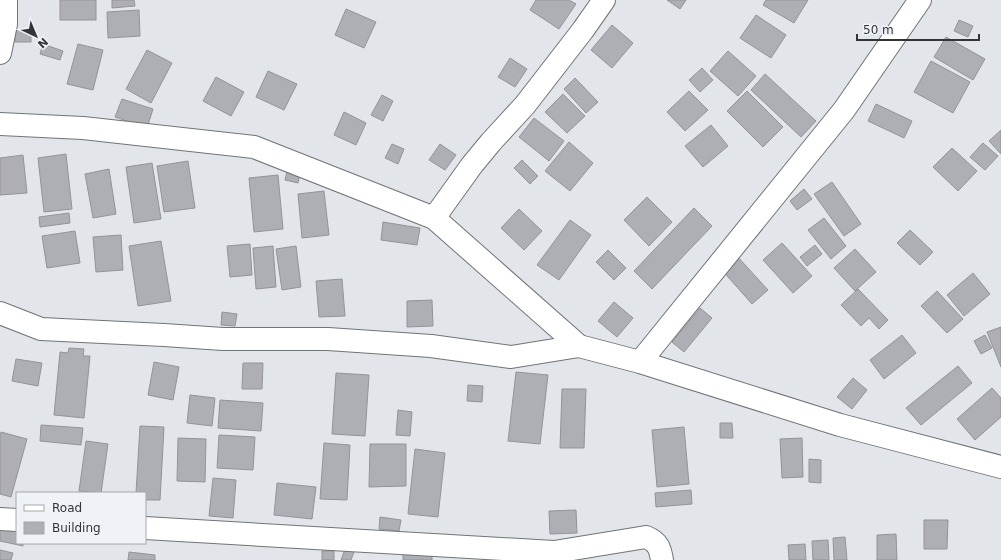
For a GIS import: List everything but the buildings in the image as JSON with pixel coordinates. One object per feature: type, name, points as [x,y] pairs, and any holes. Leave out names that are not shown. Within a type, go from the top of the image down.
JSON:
[{"type":"street","points":[[0,53],[6,24],[6,0]]},
{"type":"street","points":[[434,218],[472,165],[529,100],[604,0]]},
{"type":"street","points":[[640,362],[844,110],[920,0]]},
{"type":"street","points":[[0,124],[83,128],[254,147],[434,218],[579,346]]},
{"type":"street","points":[[0,313],[41,329],[223,339],[328,339],[432,346],[511,357],[579,346],[640,362],[840,425],[1001,467]]},
{"type":"street","points":[[0,519],[16,520]]},
{"type":"street","points":[[146,528],[554,552],[646,537],[653,540],[660,548],[662,560]]}]
